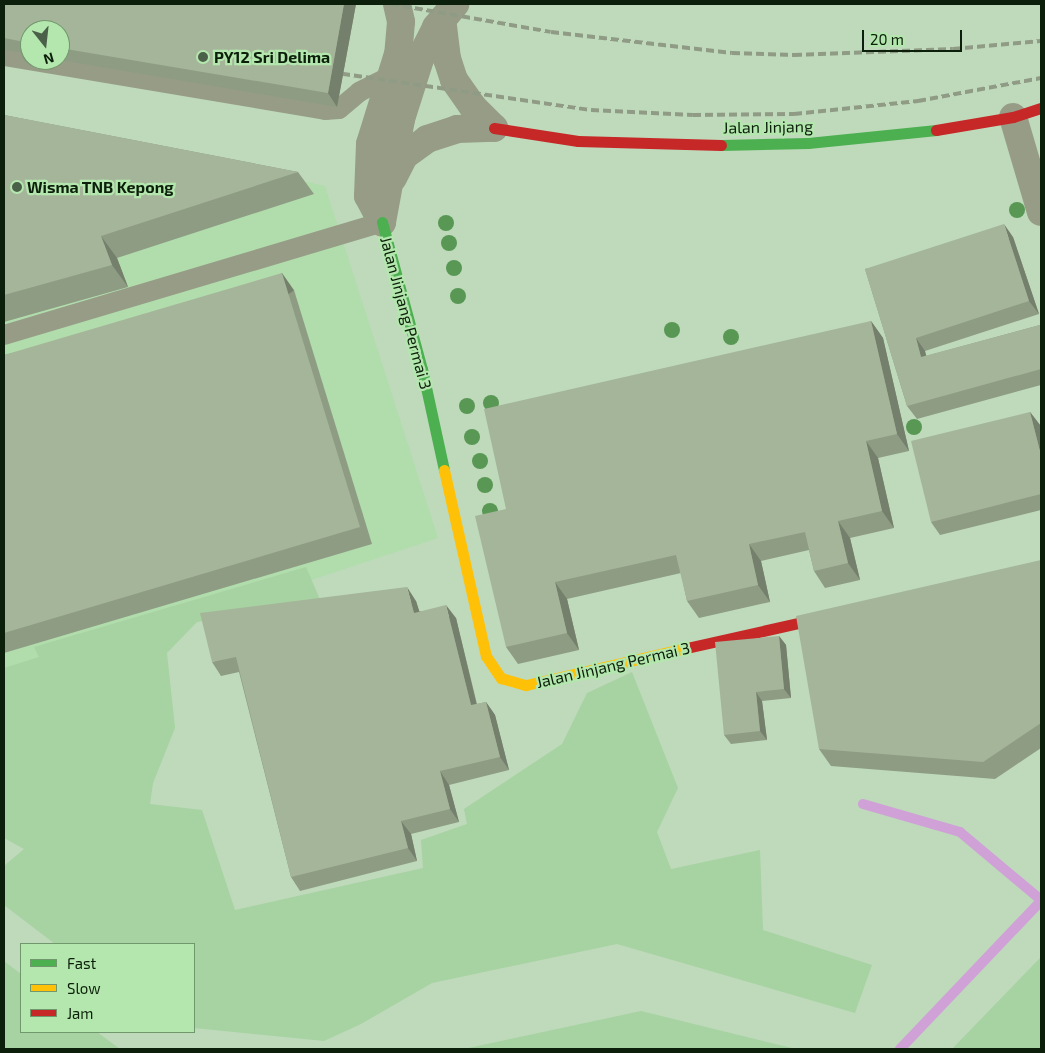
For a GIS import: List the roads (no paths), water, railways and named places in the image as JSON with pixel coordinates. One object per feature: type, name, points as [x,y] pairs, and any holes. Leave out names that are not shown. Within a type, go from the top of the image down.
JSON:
[{"type":"street","points":[[382,222],[368,196],[370,144],[398,54],[401,22],[398,4]]},
{"type":"street","points":[[382,222],[400,119],[420,59],[448,12]]},
{"type":"street","points":[[448,12],[447,59],[454,80],[473,107],[494,128]]},
{"type":"street","name":"Jalan Jinjang","points":[[494,128],[578,141],[704,145],[808,143],[904,136],[1013,117],[1041,108]]},
{"type":"street","points":[[1013,117],[1041,212]]},
{"type":"street","points":[[387,190],[404,156],[427,139],[457,129],[494,128]]},
{"type":"street","name":"Jalan Jinjang Permai 3","points":[[382,222],[422,369],[486,656],[501,678],[526,685],[847,612]]},
{"type":"lane","points":[[4,56],[325,110],[339,109],[359,92],[390,76]]},
{"type":"lane","points":[[4,335],[382,222]]},
{"type":"waterway","points":[[863,804],[960,832],[1041,900]]},
{"type":"waterway","points":[[900,1049],[1041,901]]},
{"type":"railway","points":[[391,4],[551,32],[732,53],[794,55],[953,49],[1041,41]]},
{"type":"railway","points":[[330,72],[591,110],[693,115],[794,114],[918,101],[1041,78]]},
{"type":"place","name":"PY12 Sri Delima","points":[[203,57]]},
{"type":"place","name":"Wisma TNB Kepong","points":[[17,187]]}]
